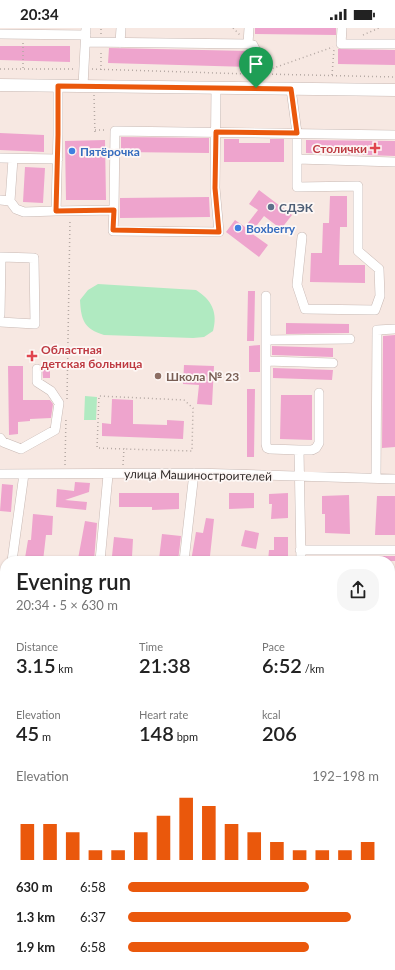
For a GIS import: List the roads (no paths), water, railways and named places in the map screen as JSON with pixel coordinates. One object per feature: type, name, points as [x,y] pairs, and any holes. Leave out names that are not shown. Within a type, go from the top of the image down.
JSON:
[{"type":"main road","points":[[0,85],[395,90]]},
{"type":"street","points":[[120,43],[121,28]]},
{"type":"street","points":[[248,44],[249,28]]},
{"type":"street","points":[[342,28],[337,46],[395,44]]},
{"type":"street","points":[[0,34],[24,34],[54,31],[86,35],[120,43],[254,45],[256,50],[256,88]]},
{"type":"street","points":[[83,86],[86,35]]},
{"type":"street","points":[[56,211],[58,86]]},
{"type":"street","points":[[216,88],[216,132],[215,188],[219,232],[113,230],[115,131],[216,132],[297,133],[395,135]]},
{"type":"street","points":[[291,89],[297,133],[297,187],[358,186],[358,251],[379,269],[380,296],[375,310],[305,309],[297,285],[302,237]]},
{"type":"street","points":[[0,158],[58,159]]},
{"type":"street","points":[[13,159],[10,200],[16,208],[24,212],[114,210]]},
{"type":"street","points":[[297,159],[395,162]]},
{"type":"street","points":[[0,200],[10,200]]},
{"type":"street","points":[[0,315],[1,257],[34,258],[35,324],[0,322]]},
{"type":"street","points":[[266,296],[267,448],[299,450],[312,450],[316,448],[319,443],[319,394]]},
{"type":"street","points":[[376,478],[377,330],[395,329]]},
{"type":"street","points":[[266,340],[350,339]]},
{"type":"street","points":[[266,361],[333,363]]},
{"type":"street","points":[[0,438],[3,442],[21,448],[55,430],[59,403],[51,391],[37,382],[37,369]]},
{"type":"street","points":[[299,450],[301,556]]},
{"type":"street","points":[[185,556],[194,473]]},
{"type":"street","name":"улица Машиностроителей","points":[[0,474],[108,475],[194,473],[299,477],[394,478]]},
{"type":"street","points":[[13,556],[24,474]]},
{"type":"street","points":[[100,556],[108,475]]},
{"type":"street","points":[[300,550],[395,550]]},
{"type":"place","name":"Столички","points":[[375,148]]},
{"type":"place","name":"Пятёрочка","points":[[72,151]]},
{"type":"place","name":"СДЭК","points":[[271,207]]},
{"type":"place","name":"Boxberry","points":[[238,228]]},
{"type":"place","name":"Областная детская больница","points":[[32,356]]},
{"type":"place","name":"Школа № 23","points":[[158,376]]}]
